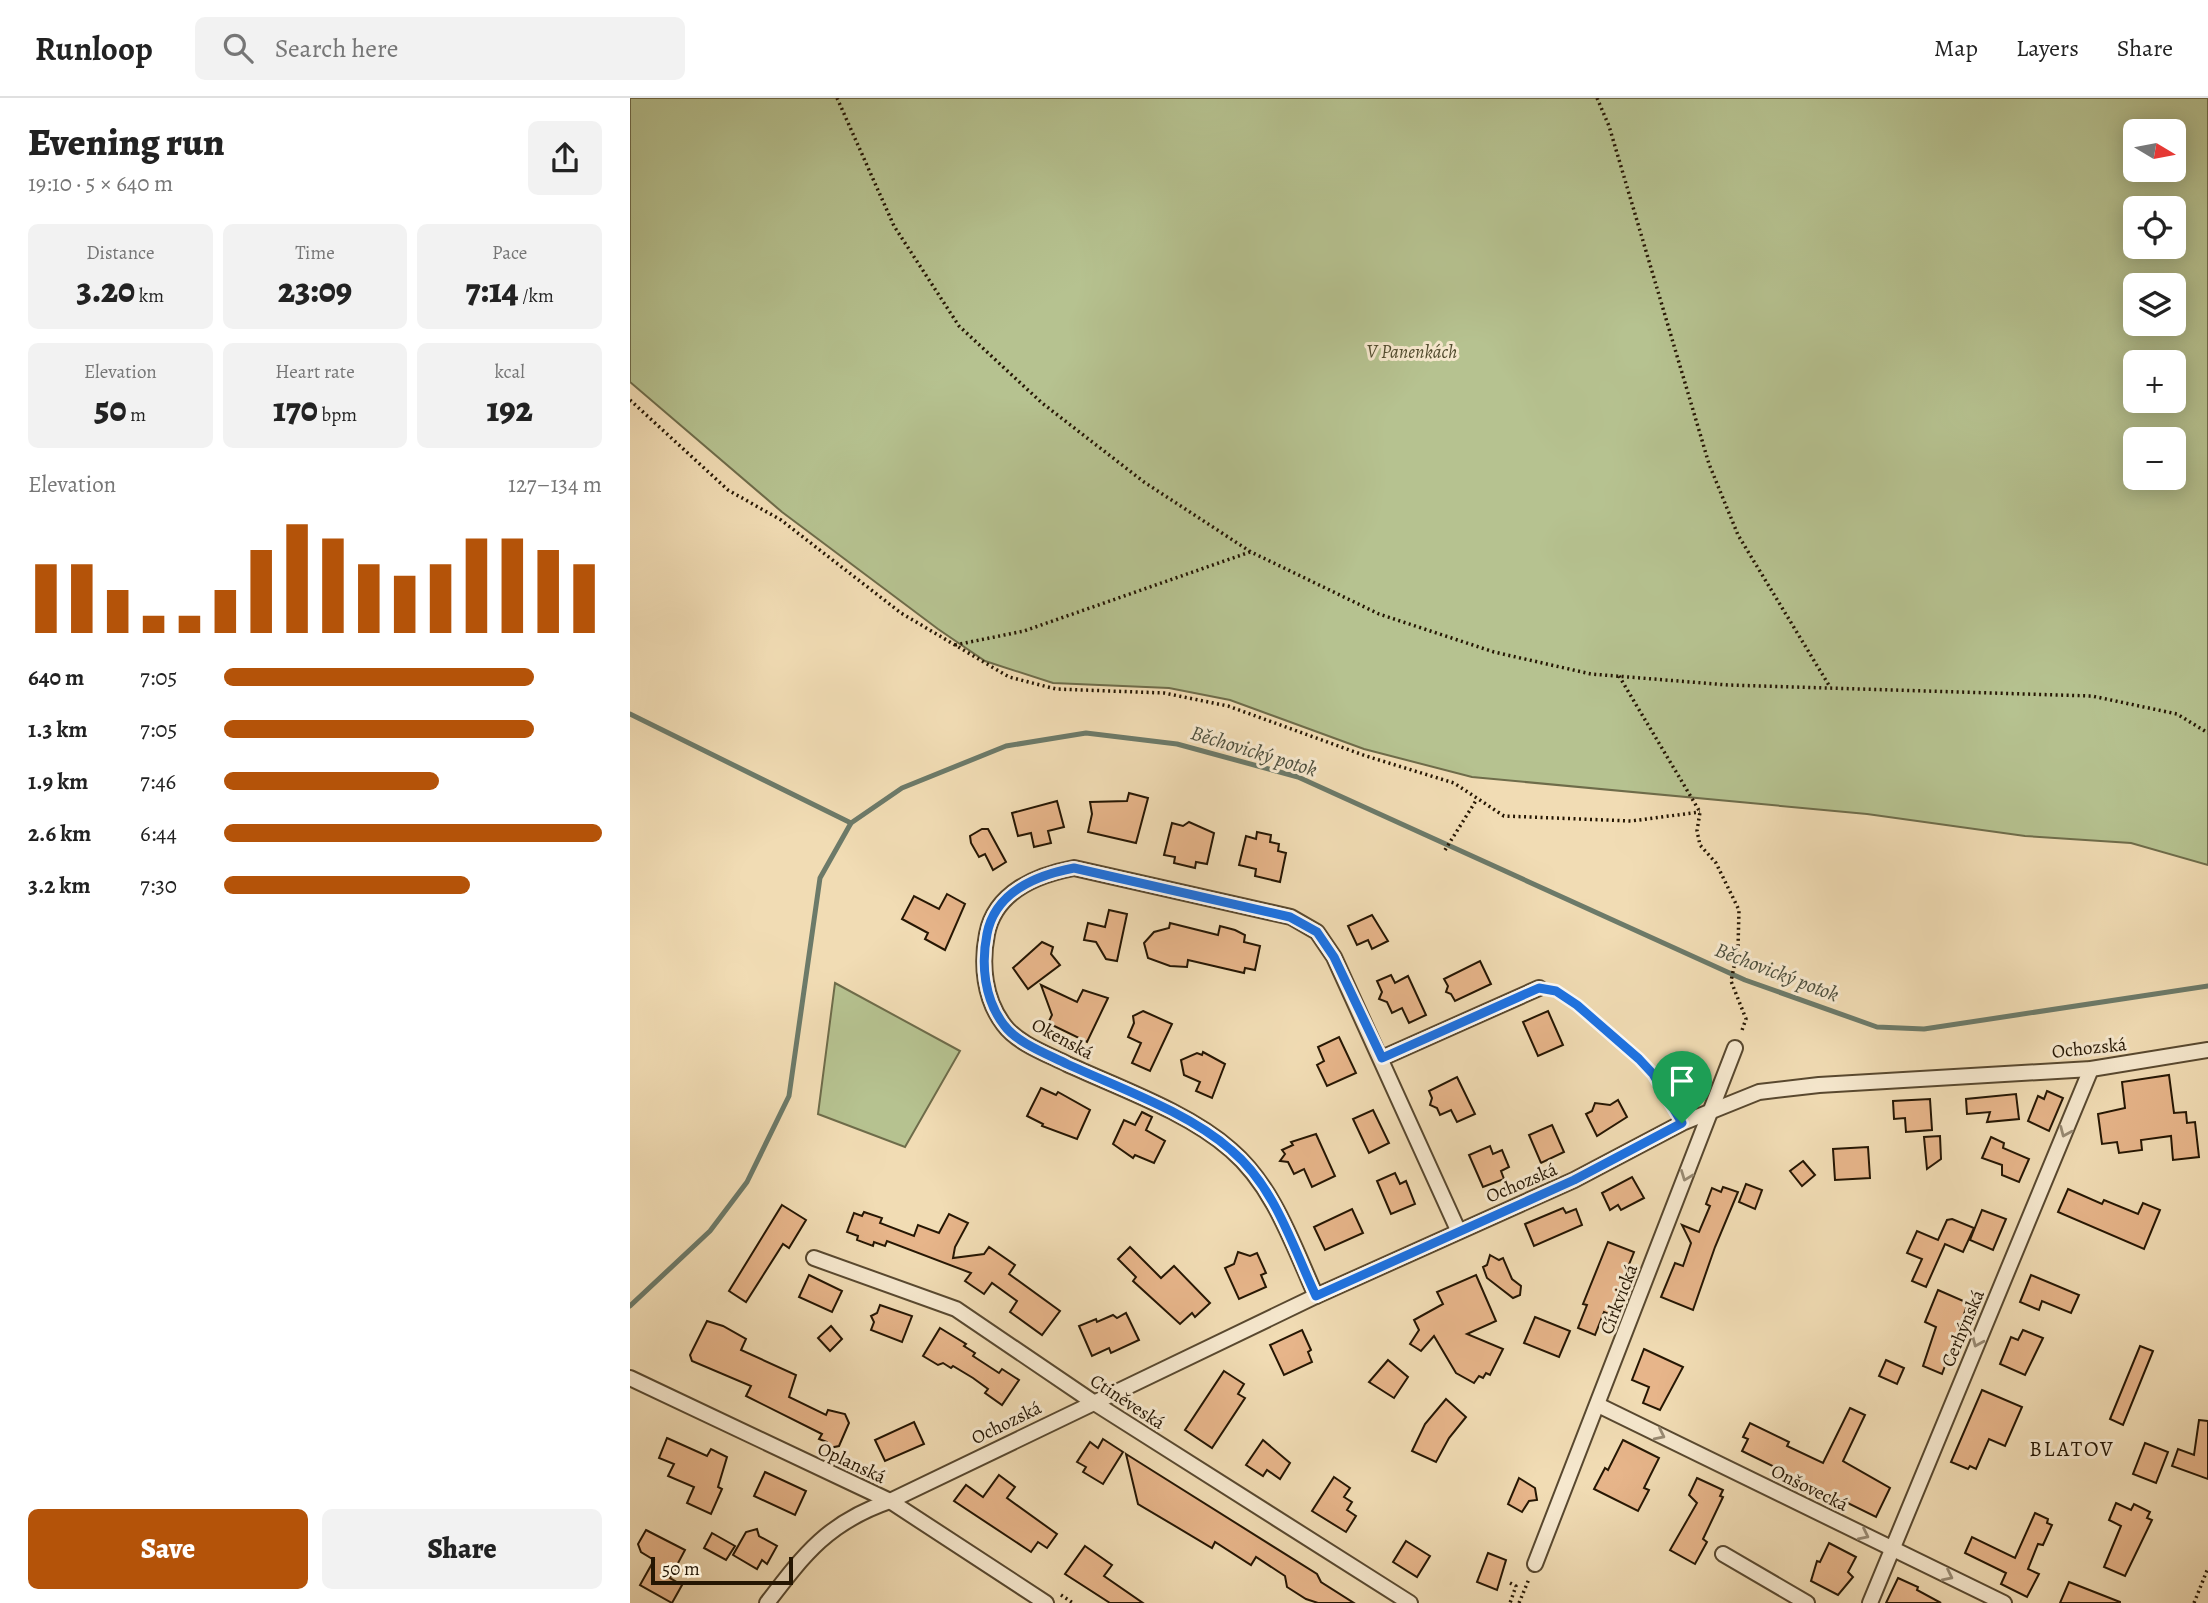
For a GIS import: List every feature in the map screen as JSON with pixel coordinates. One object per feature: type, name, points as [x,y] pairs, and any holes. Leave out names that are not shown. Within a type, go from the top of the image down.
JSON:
[{"type":"street","name":"Okenská","points":[[1316,1296],[1272,1199],[1232,1150],[1192,1123],[1036,1049],[1004,1026],[990,997],[982,960],[989,925],[1008,895],[1040,875],[1074,868],[1290,917],[1317,932],[1334,957],[1382,1058],[1458,1230]]},
{"type":"street","points":[[1382,1058],[1539,988]]},
{"type":"street","name":"Církvická","points":[[1535,1564],[1735,1048]]},
{"type":"street","name":"Ochozská","points":[[767,1603],[815,1543],[856,1513],[890,1501],[1458,1230],[1574,1180],[1682,1123],[1759,1092],[1819,1085],[2091,1069],[2208,1050]]},
{"type":"street","name":"Cerhýnská","points":[[1870,1603],[2091,1069]]},
{"type":"street","name":"Ctiněveská","points":[[814,1258],[956,1309],[1093,1402],[1410,1603]]},
{"type":"street","name":"Oplanská","points":[[630,1378],[890,1501],[1046,1603]]},
{"type":"street","name":"Onšovecká","points":[[1598,1405],[2004,1603]]},
{"type":"street","points":[[1723,1554],[1807,1603]]},
{"type":"path","points":[[837,98],[894,226],[959,326],[1052,411],[1144,482],[1251,552],[1380,614],[1494,652],[1591,674],[1728,685],[2092,696],[2177,714],[2208,733]]},
{"type":"path","points":[[1597,98],[1609,126],[1709,464],[1738,535],[1830,687]]},
{"type":"path","points":[[630,400],[728,490],[781,520],[901,613],[1009,677],[1056,689],[1164,694],[1228,706],[1366,756],[1454,783],[1504,816],[1632,821],[1700,812]]},
{"type":"path","points":[[953,646],[1024,631],[1251,552]]},
{"type":"path","points":[[1619,676],[1700,812],[1697,831],[1700,845],[1716,863],[1739,910],[1735,970],[1731,981],[1746,1019],[1735,1048]]},
{"type":"path","points":[[1445,850],[1477,799]]},
{"type":"path","points":[[1539,988],[1556,991],[1577,1005],[1639,1059],[1653,1074],[1682,1123]]},
{"type":"path","points":[[1519,1603],[1535,1564]]},
{"type":"path","points":[[2194,1603],[2208,1568]]},
{"type":"path","points":[[1510,1583],[1516,1586],[1510,1603]]},
{"type":"green space","name":"V Panenkách","points":[[630,98],[2208,98],[2208,865],[2131,843],[2025,836],[1867,814],[1472,777],[1364,749],[1230,700],[1169,688],[1053,683],[985,661],[782,512],[630,382]]},
{"type":"green space","points":[[835,983],[960,1051],[905,1147],[818,1114]]},
{"type":"building","points":[[1129,793],[1148,798],[1136,843],[1088,832],[1092,814],[1090,802],[1127,801]]},
{"type":"building","points":[[1057,801],[1064,827],[1048,831],[1051,843],[1034,847],[1031,833],[1018,836],[1012,813]]},
{"type":"building","points":[[1189,822],[1214,833],[1207,864],[1196,862],[1195,868],[1174,863],[1175,857],[1164,855],[1172,823],[1183,826]]},
{"type":"building","points":[[982,829],[988,829],[1006,862],[993,870],[985,854],[979,857],[971,843],[970,836]]},
{"type":"building","points":[[1257,832],[1271,835],[1270,842],[1279,844],[1278,851],[1286,853],[1280,882],[1255,876],[1256,869],[1239,865],[1246,836],[1256,839]]},
{"type":"building","points":[[947,894],[965,904],[945,950],[925,939],[928,933],[902,919],[914,896],[939,909]]},
{"type":"building","points":[[1109,910],[1127,914],[1117,961],[1106,959],[1096,942],[1084,940],[1088,923],[1105,927]]},
{"type":"building","points":[[1372,915],[1388,941],[1372,949],[1368,940],[1357,945],[1348,926]]},
{"type":"building","points":[[1170,923],[1218,935],[1220,926],[1245,935],[1244,942],[1260,946],[1255,970],[1245,968],[1244,973],[1188,960],[1187,967],[1170,966],[1148,958],[1144,943],[1154,932],[1169,928]]},
{"type":"building","points":[[1042,942],[1053,947],[1051,954],[1060,965],[1028,989],[1013,968]]},
{"type":"building","points":[[1480,961],[1491,984],[1455,1001],[1451,994],[1446,992],[1448,986],[1444,979]]},
{"type":"building","points":[[1391,975],[1395,983],[1408,976],[1426,1015],[1409,1023],[1402,1008],[1392,1013],[1387,1002],[1379,999],[1382,992],[1377,981]]},
{"type":"building","points":[[1041,985],[1077,1002],[1083,990],[1108,998],[1087,1042],[1048,1023],[1052,1015]]},
{"type":"building","points":[[1143,1011],[1172,1024],[1150,1071],[1132,1063],[1141,1043],[1128,1037],[1134,1023],[1133,1016]]},
{"type":"building","points":[[1548,1011],[1563,1045],[1538,1056],[1523,1022]]},
{"type":"building","points":[[1339,1037],[1356,1073],[1327,1086],[1317,1065],[1324,1061],[1318,1047]]},
{"type":"building","points":[[1203,1052],[1225,1064],[1212,1098],[1196,1091],[1200,1082],[1184,1075],[1181,1060],[1197,1053],[1202,1055]]},
{"type":"building","points":[[2169,1075],[2174,1113],[2186,1112],[2187,1123],[2195,1122],[2199,1157],[2173,1160],[2171,1136],[2141,1140],[2142,1150],[2119,1153],[2117,1142],[2102,1144],[2098,1114],[2125,1108],[2122,1082]]},
{"type":"building","points":[[1457,1077],[1475,1114],[1457,1122],[1451,1110],[1440,1115],[1437,1108],[1430,1105],[1432,1098],[1429,1091]]},
{"type":"building","points":[[1041,1088],[1056,1095],[1058,1092],[1090,1110],[1077,1139],[1042,1126],[1043,1124],[1027,1116]]},
{"type":"building","points":[[2047,1091],[2063,1098],[2049,1131],[2028,1121],[2038,1096],[2044,1099]]},
{"type":"building","points":[[2016,1094],[2019,1119],[1987,1122],[1990,1112],[1967,1114],[1966,1099]]},
{"type":"building","points":[[1930,1099],[1932,1130],[1906,1132],[1905,1118],[1894,1119],[1893,1101]]},
{"type":"building","points":[[1618,1100],[1627,1117],[1597,1136],[1586,1114],[1592,1111],[1595,1103],[1610,1105]]},
{"type":"building","points":[[1373,1110],[1389,1143],[1369,1153],[1353,1119]]},
{"type":"building","points":[[1142,1112],[1152,1117],[1146,1130],[1165,1141],[1154,1163],[1135,1155],[1133,1158],[1113,1144],[1124,1120],[1135,1125]]},
{"type":"building","points":[[1552,1125],[1564,1152],[1541,1163],[1529,1135]]},
{"type":"building","points":[[1316,1134],[1335,1176],[1312,1187],[1304,1169],[1294,1174],[1288,1162],[1280,1161],[1285,1154],[1282,1150],[1293,1145],[1291,1142]]},
{"type":"building","points":[[1940,1136],[1941,1159],[1927,1169],[1924,1137]]},
{"type":"building","points":[[1991,1137],[2004,1143],[2003,1148],[2029,1159],[2019,1182],[2002,1175],[2002,1165],[1982,1158]]},
{"type":"building","points":[[1490,1146],[1493,1154],[1502,1150],[1509,1167],[1501,1171],[1504,1179],[1483,1187],[1469,1155]]},
{"type":"building","points":[[1868,1147],[1870,1178],[1835,1180],[1833,1149]]},
{"type":"building","points":[[1803,1161],[1815,1175],[1802,1186],[1790,1171]]},
{"type":"building","points":[[1395,1173],[1400,1184],[1406,1181],[1415,1204],[1391,1214],[1377,1181]]},
{"type":"building","points":[[1632,1177],[1644,1198],[1621,1210],[1618,1205],[1610,1210],[1602,1193]]},
{"type":"building","points":[[1746,1184],[1762,1190],[1755,1209],[1739,1202]]},
{"type":"building","points":[[1723,1187],[1738,1192],[1693,1310],[1661,1297],[1675,1263],[1683,1266],[1691,1243],[1682,1225],[1699,1232],[1710,1206],[1706,1204],[1712,1188],[1721,1192]]},
{"type":"building","points":[[2068,1189],[2102,1204],[2104,1200],[2138,1214],[2143,1203],[2160,1210],[2144,1249],[2058,1212]]},
{"type":"building","points":[[782,1205],[806,1220],[789,1248],[783,1244],[746,1302],[729,1291]]},
{"type":"building","points":[[1563,1208],[1566,1213],[1576,1209],[1582,1225],[1534,1246],[1525,1224]]},
{"type":"building","points":[[1352,1209],[1363,1233],[1325,1250],[1314,1227]]},
{"type":"building","points":[[1982,1210],[2006,1219],[1993,1250],[1970,1240]]},
{"type":"building","points":[[864,1212],[882,1218],[880,1223],[914,1236],[918,1225],[939,1233],[949,1214],[968,1223],[955,1247],[953,1258],[984,1254],[989,1247],[1015,1265],[1009,1274],[1060,1311],[1042,1335],[1010,1312],[1017,1301],[992,1283],[984,1294],[965,1281],[971,1273],[887,1241],[885,1246],[874,1242],[873,1246],[857,1240],[858,1236],[847,1232],[854,1213],[862,1216]]},
{"type":"building","points":[[1952,1219],[1974,1228],[1963,1252],[1945,1244],[1926,1287],[1912,1281],[1922,1259],[1907,1253],[1917,1231],[1938,1240],[1947,1220]]},
{"type":"building","points":[[1608,1242],[1634,1252],[1609,1314],[1604,1312],[1595,1335],[1578,1328],[1587,1305],[1583,1304]]},
{"type":"building","points":[[1130,1247],[1161,1278],[1174,1266],[1210,1303],[1195,1317],[1192,1313],[1180,1324],[1133,1281],[1136,1277],[1118,1259]]},
{"type":"building","points":[[1238,1252],[1250,1256],[1257,1253],[1266,1273],[1261,1275],[1266,1287],[1239,1299],[1225,1268],[1234,1264]]},
{"type":"building","points":[[1490,1255],[1499,1260],[1503,1258],[1512,1279],[1521,1286],[1520,1295],[1513,1298],[1487,1278],[1483,1267],[1487,1265]]},
{"type":"building","points":[[809,1275],[842,1291],[832,1312],[799,1297]]},
{"type":"building","points":[[1476,1275],[1496,1321],[1467,1334],[1503,1349],[1490,1375],[1486,1373],[1483,1378],[1479,1376],[1474,1383],[1456,1373],[1434,1336],[1421,1351],[1410,1344],[1419,1330],[1414,1320],[1443,1304],[1437,1292]]},
{"type":"building","points":[[2031,1275],[2079,1295],[2071,1313],[2042,1301],[2039,1310],[2020,1302]]},
{"type":"building","points":[[1938,1290],[1968,1303],[1942,1374],[1923,1366],[1936,1327],[1925,1322]]},
{"type":"building","points":[[880,1305],[912,1316],[902,1342],[871,1330],[874,1322],[871,1316],[877,1313]]},
{"type":"building","points":[[1126,1313],[1139,1340],[1111,1353],[1109,1348],[1092,1356],[1079,1326],[1113,1315],[1117,1318]]},
{"type":"building","points":[[1535,1317],[1570,1331],[1559,1357],[1524,1343]]},
{"type":"building","points":[[707,1321],[723,1326],[746,1339],[741,1350],[796,1375],[789,1397],[826,1415],[828,1410],[845,1414],[849,1423],[839,1446],[829,1448],[827,1442],[819,1439],[822,1434],[746,1396],[751,1386],[692,1361],[690,1355]]},
{"type":"building","points":[[831,1326],[842,1339],[830,1351],[818,1338]]},
{"type":"building","points":[[940,1328],[966,1344],[964,1346],[975,1353],[973,1356],[999,1373],[1002,1369],[1019,1380],[1002,1405],[985,1393],[988,1389],[973,1378],[953,1366],[951,1368],[943,1363],[938,1365],[923,1356]]},
{"type":"building","points":[[1302,1330],[1311,1350],[1308,1352],[1312,1362],[1284,1375],[1270,1345]]},
{"type":"building","points":[[2023,1330],[2043,1338],[2025,1375],[2000,1364],[2011,1337],[2018,1340]]},
{"type":"building","points":[[2140,1346],[2153,1351],[2123,1425],[2110,1419]]},
{"type":"building","points":[[1644,1349],[1683,1367],[1660,1410],[1643,1403],[1649,1387],[1632,1380]]},
{"type":"building","points":[[1388,1360],[1408,1377],[1394,1398],[1369,1382]]},
{"type":"building","points":[[1886,1360],[1904,1368],[1897,1384],[1879,1376]]},
{"type":"building","points":[[1224,1371],[1244,1384],[1238,1394],[1245,1398],[1212,1448],[1185,1430]]},
{"type":"building","points":[[1982,1390],[2022,1407],[2005,1446],[1989,1439],[1976,1469],[1970,1466],[1968,1469],[1951,1462]]},
{"type":"building","points":[[1446,1399],[1466,1417],[1449,1438],[1436,1462],[1412,1451],[1425,1424]]},
{"type":"building","points":[[1850,1408],[1865,1415],[1843,1461],[1890,1488],[1876,1517],[1742,1451],[1748,1439],[1743,1437],[1750,1423],[1789,1442],[1787,1446],[1823,1463]]},
{"type":"building","points":[[2199,1420],[2208,1421],[2208,1479],[2172,1466],[2178,1449],[2194,1455]]},
{"type":"building","points":[[914,1422],[924,1444],[885,1461],[875,1440]]},
{"type":"building","points":[[667,1438],[707,1456],[711,1449],[727,1457],[718,1487],[722,1489],[711,1514],[687,1503],[694,1487],[668,1476],[674,1464],[659,1458]]},
{"type":"building","points":[[1103,1439],[1123,1452],[1103,1484],[1083,1472],[1086,1467],[1077,1462],[1090,1442],[1098,1448]]},
{"type":"building","points":[[1263,1440],[1290,1463],[1280,1479],[1267,1470],[1263,1476],[1246,1465]]},
{"type":"building","points":[[1623,1440],[1659,1458],[1644,1488],[1649,1490],[1638,1511],[1594,1489],[1605,1468],[1608,1470]]},
{"type":"building","points":[[2145,1443],[2168,1452],[2156,1483],[2133,1474]]},
{"type":"building","points":[[1126,1454],[1317,1574],[1321,1582],[1354,1603],[1318,1603],[1306,1599],[1287,1587],[1285,1576],[1256,1557],[1251,1565],[1215,1542],[1212,1548],[1138,1504]]},
{"type":"building","points":[[765,1472],[806,1491],[795,1515],[754,1496]]},
{"type":"building","points":[[999,1475],[1015,1487],[1007,1498],[1057,1534],[1047,1548],[1038,1542],[1031,1552],[954,1501],[966,1485],[983,1497]]},
{"type":"building","points":[[1334,1477],[1350,1488],[1344,1497],[1352,1502],[1347,1510],[1356,1516],[1346,1532],[1312,1511]]},
{"type":"building","points":[[1519,1478],[1535,1488],[1537,1500],[1529,1501],[1522,1512],[1508,1504]]},
{"type":"building","points":[[1697,1478],[1723,1490],[1720,1496],[1723,1497],[1703,1539],[1707,1542],[1695,1564],[1670,1550],[1697,1503],[1689,1495]]},
{"type":"building","points":[[2116,1503],[2131,1510],[2134,1504],[2150,1512],[2147,1518],[2152,1520],[2125,1576],[2104,1567],[2121,1526],[2109,1520]]},
{"type":"building","points":[[2035,1513],[2048,1519],[2047,1523],[2052,1525],[2043,1545],[2038,1544],[2028,1569],[2039,1574],[2027,1597],[2001,1584],[2006,1573],[1965,1553],[1972,1537],[2015,1558]]},
{"type":"building","points":[[757,1529],[759,1536],[777,1546],[767,1564],[762,1560],[757,1569],[733,1555],[746,1532]]},
{"type":"building","points":[[646,1530],[685,1550],[670,1578],[682,1585],[672,1603],[640,1585],[654,1560],[641,1552],[638,1544]]},
{"type":"building","points":[[712,1533],[735,1546],[726,1560],[704,1548]]},
{"type":"building","points":[[1406,1541],[1430,1556],[1417,1577],[1393,1562]]},
{"type":"building","points":[[1829,1543],[1856,1557],[1848,1572],[1853,1577],[1838,1595],[1811,1581],[1817,1561],[1820,1562]]},
{"type":"building","points":[[1085,1546],[1112,1565],[1104,1576],[1143,1603],[1110,1603],[1065,1574]]},
{"type":"building","points":[[1488,1553],[1506,1560],[1497,1590],[1477,1582]]},
{"type":"building","points":[[1898,1578],[1918,1587],[1917,1590],[1941,1603],[1886,1603]]},
{"type":"building","points":[[2069,1582],[2120,1602],[2120,1603],[2060,1603]]},
{"type":"waterway","points":[[630,714],[851,823]]},
{"type":"waterway","name":"Běchovický potok","points":[[630,1306],[710,1231],[747,1182],[789,1096],[820,878],[851,823],[902,788],[1006,746],[1086,733],[1177,744],[1298,777],[1745,980],[1877,1027],[1924,1029],[2208,986]]},
{"type":"district","name":"BLATOV","points":[[2072,1449]]},
{"type":"route","points":[[1074,868],[1290,917],[1317,932],[1334,957],[1382,1058],[1539,988],[1556,991],[1577,1005],[1639,1059],[1665,1091],[1682,1123],[1574,1180],[1316,1296],[1272,1199],[1232,1150],[1192,1123],[1036,1049],[1004,1026],[990,997],[982,960],[989,925],[1008,895],[1040,875],[1074,868]]}]
